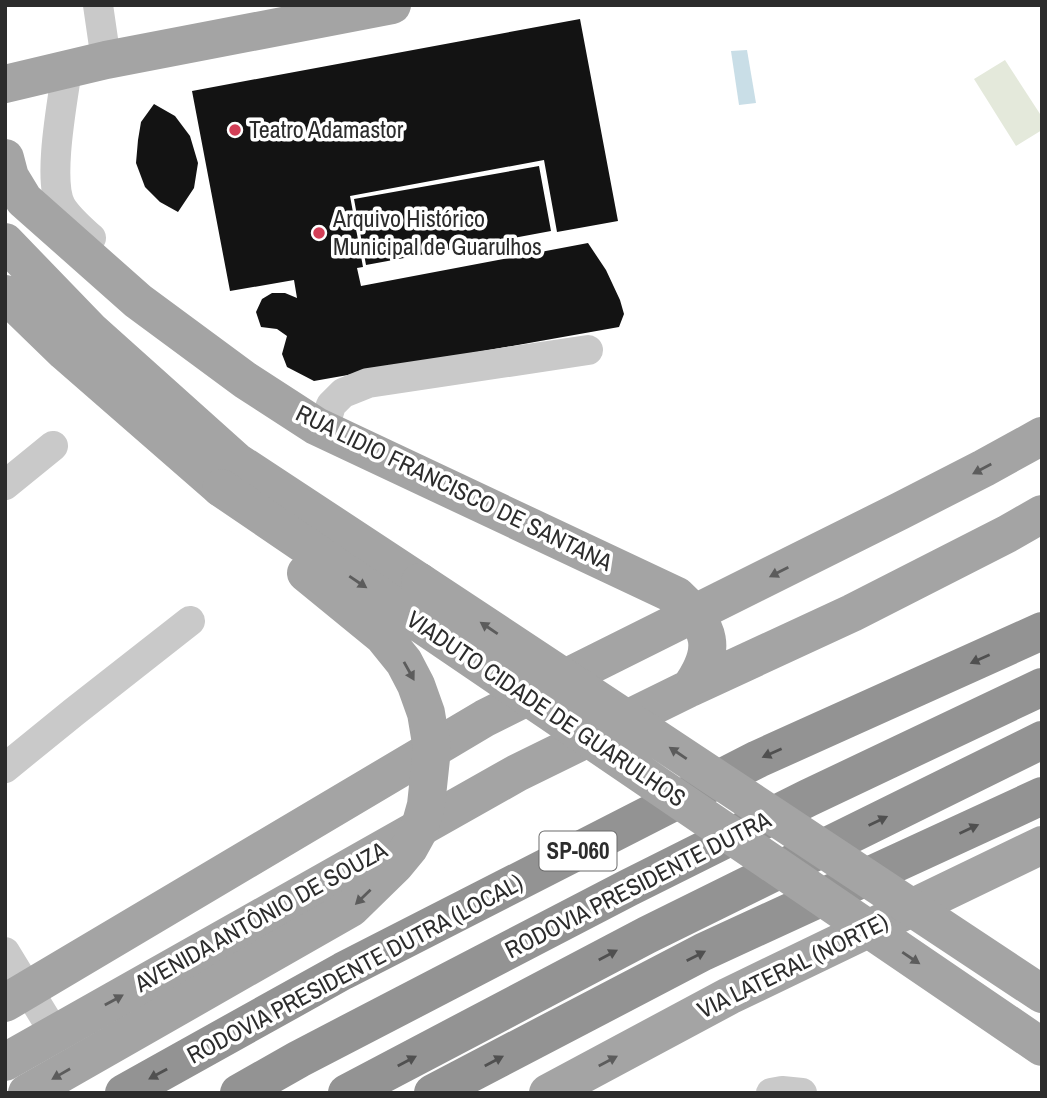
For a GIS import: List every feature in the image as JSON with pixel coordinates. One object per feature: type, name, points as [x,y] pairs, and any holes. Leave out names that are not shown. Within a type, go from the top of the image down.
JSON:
[{"type":"highway","name":"RODOVIA PRESIDENTE DUTRA (LOCAL)","points":[[124,1093],[343,971],[745,765],[1042,631]]},
{"type":"highway","name":"RODOVIA PRESIDENTE DUTRA","points":[[239,1093],[299,1059],[760,822],[1042,687]]},
{"type":"highway","name":"RODOVIA PRESIDENTE DUTRA","points":[[346,1093],[647,935],[1042,740]]},
{"type":"highway","points":[[433,1093],[703,952],[1042,796]]},
{"type":"main road","points":[[5,84],[106,60],[393,5]]},
{"type":"main road","name":"RUA LIDIO FRANCISCO DE SANTANA","points":[[5,158],[10,177],[24,200],[138,301],[245,380],[320,427],[677,596],[696,614]]},
{"type":"main road","points":[[5,242],[78,342]]},
{"type":"main road","points":[[5,294],[78,342]]},
{"type":"main road","name":"VIADUTO CIDADE DE GUARULHOS","points":[[78,342],[220,488],[1042,1047]]},
{"type":"main road","name":"VIADUTO CIDADE DE GUARULHOS","points":[[78,342],[236,461],[1042,994]]},
{"type":"main road","points":[[17,996],[485,718],[696,614],[1042,436]]},
{"type":"main road","points":[[27,1093],[351,908],[395,865],[419,830],[426,806],[432,749],[426,713],[404,662],[383,636],[266,540],[220,488]]},
{"type":"main road","name":"AVENIDA ANTÔNIO DE SOUZA","points":[[5,1062],[517,773],[690,688],[852,613],[1042,514]]},
{"type":"main road","points":[[690,688],[707,656],[707,636],[696,614]]},
{"type":"main road","name":"VIA LATERAL (NORTE)","points":[[548,1093],[729,996],[1042,845]]},
{"type":"street","points":[[98,5],[106,60]]},
{"type":"street","points":[[67,69],[58,128],[56,165],[57,192],[66,213],[85,233],[191,323],[291,394],[310,412],[320,427],[331,405],[344,393],[368,383],[588,350]]},
{"type":"street","points":[[5,485],[53,446]]},
{"type":"street","points":[[5,768],[190,621]]},
{"type":"street","points":[[5,952],[17,996],[55,1034]]},
{"type":"street","points":[[771,1093],[802,1093]]},
{"type":"shaded area","points":[[1005,60],[1042,117],[1042,130],[1016,146],[974,79]]},
{"type":"water","points":[[747,50],[756,103],[739,105],[731,51]]},
{"type":"building","points":[[580,19],[618,221],[557,232],[544,160],[350,196],[363,267],[357,268],[361,286],[588,243],[606,270],[620,300],[624,314],[619,327],[314,381],[287,367],[282,354],[287,336],[277,329],[261,327],[256,312],[262,299],[272,293],[285,293],[297,298],[294,280],[230,291],[192,91]]},
{"type":"building","points":[[154,104],[175,116],[190,136],[198,163],[194,188],[178,212],[160,202],[145,187],[136,163],[141,122]]},
{"type":"building","points":[[539,166],[551,231],[366,265],[354,199]]},
{"type":"place","name":"Teatro Adamastor","points":[[235,130]]},
{"type":"place","name":"Arquivo Histórico Municipal de Guarulhos","points":[[319,233]]}]
